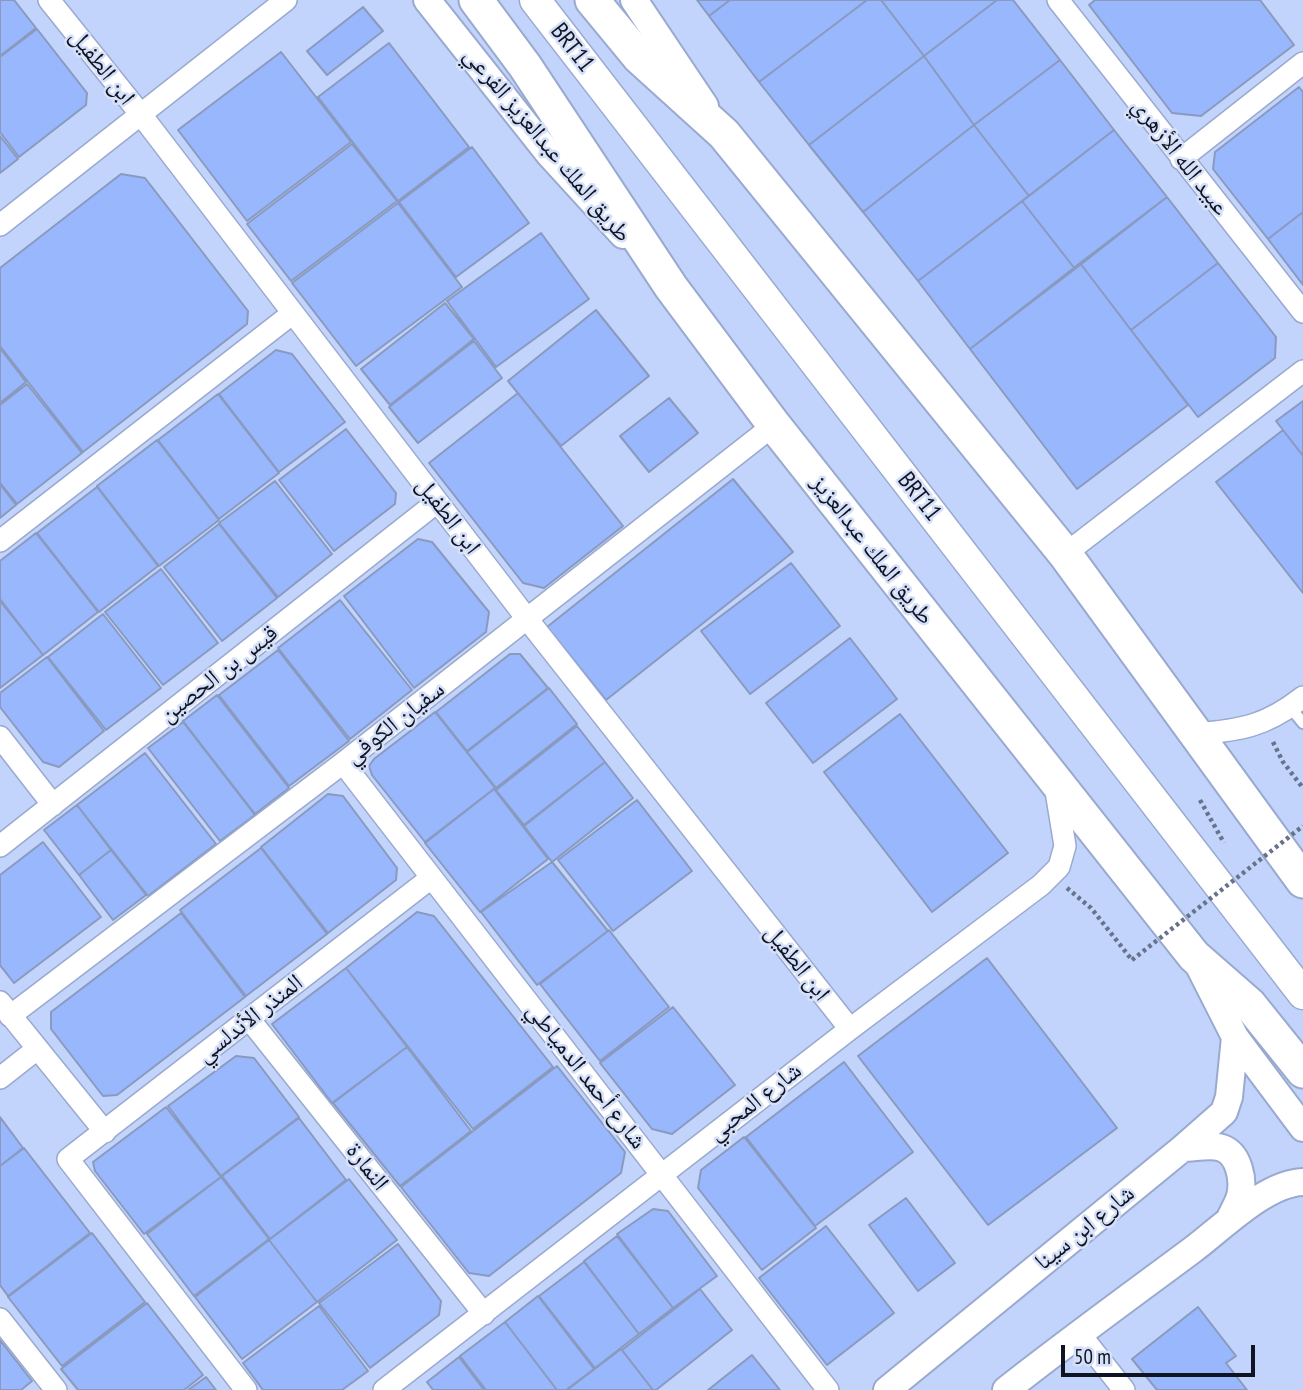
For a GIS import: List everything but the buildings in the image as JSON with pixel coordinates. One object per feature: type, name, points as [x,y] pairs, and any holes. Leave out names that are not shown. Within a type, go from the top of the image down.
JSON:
[{"type":"main road","name":"طريق الملك عبدالعزيز","points":[[476,0],[525,66],[671,287],[774,425],[1194,956],[1250,1005],[1303,1071]]},
{"type":"main road","name":"BRT11","points":[[535,0],[1303,994]]},
{"type":"main road","points":[[592,0],[639,57],[724,134],[1065,554],[1303,881]]},
{"type":"street","name":"ابن الطفيل","points":[[50,0],[528,620],[850,1030]]},
{"type":"street","points":[[0,225],[142,116],[286,0]]},
{"type":"street","name":"طريق الملك عبدالعزيز الفرعي","points":[[427,0],[549,154],[671,287]]},
{"type":"street","points":[[634,0],[724,134]]},
{"type":"street","name":"عبيد الله الأزهري","points":[[1058,0],[1303,312]]},
{"type":"street","points":[[1181,159],[1303,63]]},
{"type":"street","points":[[0,541],[293,313]]},
{"type":"street","points":[[1065,554],[1303,371]]},
{"type":"street","name":"سفيان الكوفي","points":[[5,1009],[343,763],[774,425]]},
{"type":"street","name":"قيس بن الحصين","points":[[0,846],[438,502]]},
{"type":"street","points":[[1196,734],[1233,731],[1299,709]]},
{"type":"street","points":[[0,737],[53,805]]},
{"type":"street","name":"شارع أحمد الدمياطي","points":[[343,763],[828,1390]]},
{"type":"street","name":"شارع المحبي","points":[[384,1390],[1041,885],[1059,867],[1065,846],[1055,783]]},
{"type":"street","name":"المنذر الأندلسي","points":[[246,1390],[68,1159],[431,878]]},
{"type":"street","points":[[1194,956],[1234,1037],[1303,1128]]},
{"type":"street","points":[[5,1009],[105,1132]]},
{"type":"street","name":"النمارة","points":[[250,1020],[484,1314]]},
{"type":"street","name":"شارع ابن سينا","points":[[887,1390],[1224,1112],[1229,1097],[1234,1037]]},
{"type":"street","points":[[0,1078],[37,1049]]},
{"type":"street","points":[[1183,1148],[1219,1147],[1226,1149],[1236,1161],[1242,1178],[1240,1196],[1231,1216]]},
{"type":"street","points":[[1006,1390],[1196,1248],[1231,1216],[1290,1182],[1303,1182]]},
{"type":"street","points":[[0,1319],[57,1390]]},
{"type":"street","points":[[1079,1333],[1124,1390]]},
{"type":"path","points":[[1283,762],[1303,788]]},
{"type":"path","points":[[1200,800],[1229,853]]},
{"type":"path","points":[[1090,908],[1132,960],[1303,827]]},
{"type":"path","points":[[1235,864],[1241,875]]}]
